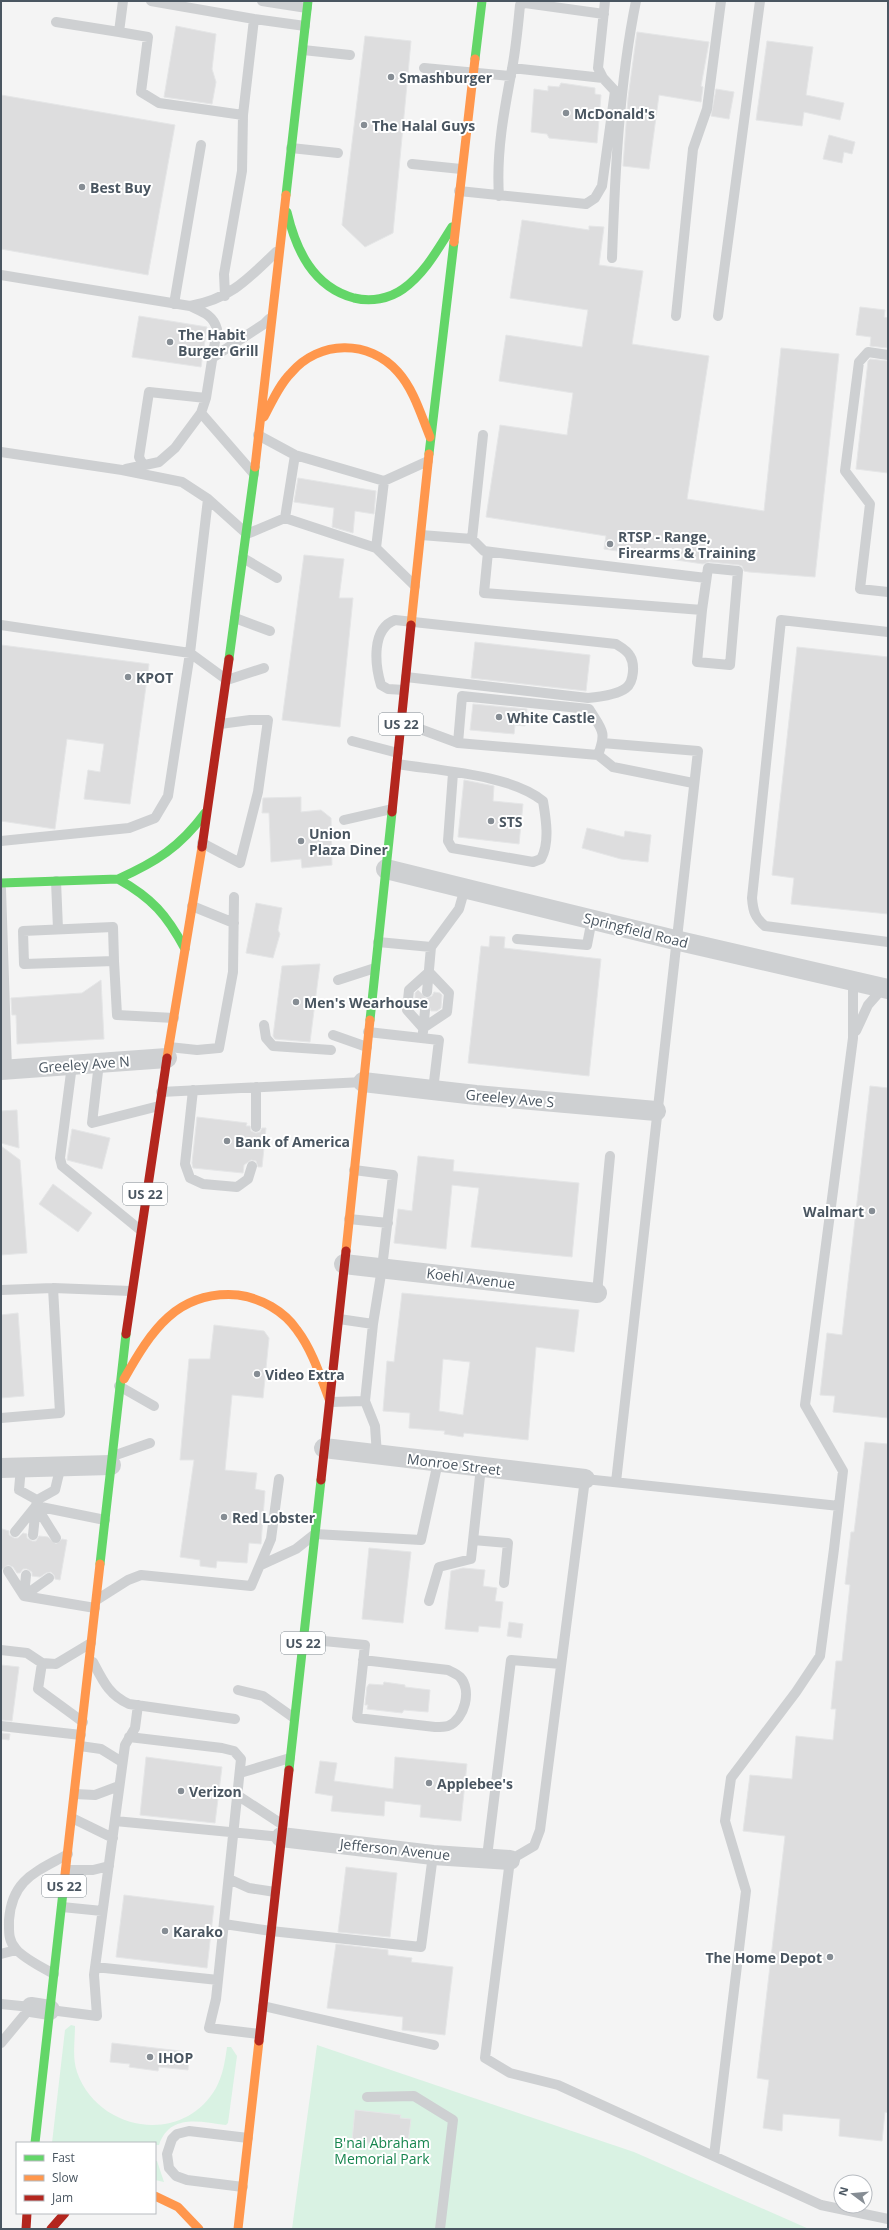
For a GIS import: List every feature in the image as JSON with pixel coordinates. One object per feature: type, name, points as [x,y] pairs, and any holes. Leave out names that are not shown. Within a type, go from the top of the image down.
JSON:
[{"type":"main road","name":"US 22","points":[[238,2229],[339,1319],[428,461],[454,224],[482,1]]},
{"type":"main road","name":"US 22","points":[[35,2142],[41,2009],[54,1974],[119,1386],[131,1291],[139,1229],[208,809],[227,680],[247,534],[284,201],[308,4]]},
{"type":"main road","points":[[284,201],[294,237],[305,261],[314,275],[338,294],[364,300],[383,298],[402,289],[410,283],[428,266],[454,224]]},
{"type":"main road","points":[[258,431],[284,381],[300,364],[328,349],[351,347],[362,349],[380,356],[398,371],[409,388],[431,438]]},
{"type":"main road","points":[[1,883],[118,878],[150,865],[169,853],[186,838],[208,809]]},
{"type":"main road","points":[[118,878],[140,890],[162,909],[174,926],[185,949]]},
{"type":"main road","points":[[119,1386],[148,1337],[170,1314],[195,1299],[212,1295],[228,1294],[258,1300],[279,1311],[288,1319],[303,1339],[330,1402]]},
{"type":"main road","points":[[156,2196],[178,2207],[199,2229]]},
{"type":"main road","points":[[26,2229],[27,2214]]},
{"type":"main road","points":[[51,2229],[64,2214]]},
{"type":"street","name":"Springfield Road","points":[[386,869],[675,940],[885,988]]},
{"type":"street","name":"Greeley Ave N","points":[[4,1069],[99,1063],[168,1053]]},
{"type":"street","name":"Greeley Ave S","points":[[363,1082],[656,1111]]},
{"type":"street","name":"Koehl Avenue","points":[[344,1264],[597,1293]]},
{"type":"street","name":"Monroe Street","points":[[324,1448],[585,1479]]},
{"type":"street","points":[[1,1468],[111,1461]]},
{"type":"street","name":"Jefferson Avenue","points":[[282,1831],[433,1855],[487,1857],[510,1860]]},
{"type":"lane","points":[[119,32],[123,1]]},
{"type":"lane","points":[[151,1],[254,19],[305,26]]},
{"type":"lane","points":[[262,1],[308,4]]},
{"type":"lane","points":[[459,191],[586,204],[595,198],[602,186],[605,172],[615,91],[603,78],[598,68],[605,1]]},
{"type":"lane","points":[[612,258],[615,170],[631,27],[636,1]]},
{"type":"lane","points":[[676,316],[693,149],[707,109],[721,1]]},
{"type":"lane","points":[[718,316],[760,1]]},
{"type":"lane","points":[[499,196],[497,173],[505,101],[512,72],[520,5],[523,3],[604,14]]},
{"type":"lane","points":[[225,296],[224,274],[242,171],[243,114],[254,19]]},
{"type":"lane","points":[[56,22],[148,37],[141,92],[159,103],[243,114]]},
{"type":"lane","points":[[302,50],[350,55]]},
{"type":"lane","points":[[424,68],[473,72],[512,72],[603,78]]},
{"type":"lane","points":[[174,304],[201,145]]},
{"type":"lane","points":[[291,148],[338,153]]},
{"type":"lane","points":[[412,164],[461,168]]},
{"type":"lane","points":[[1,275],[190,306],[209,303],[225,296],[244,283],[279,250]]},
{"type":"lane","points":[[122,470],[159,462],[175,448],[201,413],[206,398],[217,329],[214,320],[207,314],[190,306]]},
{"type":"lane","points":[[212,358],[264,324],[272,316]]},
{"type":"lane","points":[[888,355],[868,352],[859,362],[845,471],[870,504],[860,589],[888,592]]},
{"type":"lane","points":[[144,465],[139,457],[149,392],[206,398]]},
{"type":"lane","points":[[201,413],[254,474]]},
{"type":"lane","points":[[258,431],[295,455],[384,481],[428,461]]},
{"type":"lane","points":[[472,539],[482,436]]},
{"type":"lane","points":[[1,452],[122,470],[182,482],[208,499],[247,534],[286,518],[376,548],[415,587]]},
{"type":"lane","points":[[286,518],[295,455]]},
{"type":"lane","points":[[376,548],[384,481]]},
{"type":"lane","points":[[1,842],[129,828],[155,818],[168,796],[190,653],[208,499]]},
{"type":"lane","points":[[420,535],[472,539],[484,551],[488,552],[706,578]]},
{"type":"lane","points":[[488,552],[484,593],[702,610]]},
{"type":"lane","points":[[243,558],[277,578]]},
{"type":"lane","points":[[708,568],[738,570],[730,665],[697,662],[706,578],[708,568]]},
{"type":"lane","points":[[235,618],[270,631]]},
{"type":"lane","points":[[404,690],[388,689],[381,685],[378,668],[379,638],[381,629],[387,623],[395,620],[616,644],[630,655],[633,669],[630,683],[626,688],[599,697],[588,698],[406,677]]},
{"type":"lane","points":[[888,632],[781,620],[752,898],[753,910],[757,920],[765,926],[888,942]]},
{"type":"lane","points":[[1,625],[190,653],[227,680],[264,668]]},
{"type":"lane","points":[[458,743],[462,696],[589,709],[603,732],[602,743],[598,755]]},
{"type":"lane","points":[[202,843],[240,863],[258,792],[268,720],[250,720],[220,724]]},
{"type":"lane","points":[[401,722],[458,743],[598,755],[613,767],[693,783]]},
{"type":"lane","points":[[352,740],[398,753]]},
{"type":"lane","points":[[602,743],[698,751],[675,940],[616,1482]]},
{"type":"lane","points":[[397,764],[453,773],[500,781],[535,794],[543,801],[547,826],[544,855],[541,859],[533,862],[452,848],[448,841],[453,773]]},
{"type":"lane","points":[[344,820],[392,809]]},
{"type":"lane","points":[[56,881],[58,929]]},
{"type":"lane","points":[[427,992],[431,947],[460,909],[465,888]]},
{"type":"lane","points":[[1,889],[4,1069]]},
{"type":"lane","points":[[168,1053],[219,1048],[233,972],[234,897]]},
{"type":"lane","points":[[192,906],[234,923]]},
{"type":"lane","points":[[517,939],[587,945],[592,919]]},
{"type":"lane","points":[[114,961],[24,964],[24,930],[113,927],[117,1015],[174,1018]]},
{"type":"lane","points":[[378,942],[431,947]]},
{"type":"lane","points":[[338,980],[375,968]]},
{"type":"lane","points":[[423,1033],[407,1010],[409,990],[429,972]]},
{"type":"lane","points":[[423,1033],[447,1012],[449,1000],[449,993],[429,972]]},
{"type":"lane","points":[[714,2156],[746,1891],[725,1821],[731,1778],[796,1692],[820,1656],[839,1506],[843,1471],[805,1405],[853,1038],[853,981]]},
{"type":"lane","points":[[853,1038],[868,1005],[885,988]]},
{"type":"lane","points":[[423,1033],[425,1010]]},
{"type":"lane","points":[[264,1025],[266,1038],[273,1046],[331,1050]]},
{"type":"lane","points":[[368,1032],[423,1033],[438,1040],[433,1090]]},
{"type":"lane","points":[[332,1035],[367,1048]]},
{"type":"lane","points":[[99,1063],[92,1123],[159,1106]]},
{"type":"lane","points":[[72,1065],[60,1158],[62,1166],[139,1229]]},
{"type":"lane","points":[[161,1092],[363,1082]]},
{"type":"lane","points":[[256,1087],[256,1127]]},
{"type":"lane","points":[[193,1090],[185,1164],[190,1178],[203,1184],[237,1187],[248,1179],[252,1166]]},
{"type":"lane","points":[[597,1293],[610,1156]]},
{"type":"lane","points":[[354,1170],[393,1175],[382,1268],[373,1324],[365,1401],[375,1426],[377,1455]]},
{"type":"lane","points":[[349,1218],[388,1223]]},
{"type":"lane","points":[[1,1290],[53,1288],[131,1291]]},
{"type":"lane","points":[[1,1418],[60,1413],[53,1288]]},
{"type":"lane","points":[[339,1319],[373,1324]]},
{"type":"lane","points":[[119,1386],[154,1406]]},
{"type":"lane","points":[[330,1402],[365,1401]]},
{"type":"lane","points":[[111,1461],[150,1443]]},
{"type":"lane","points":[[261,1565],[296,1549],[315,1534],[421,1540],[438,1462]]},
{"type":"lane","points":[[15,1532],[37,1503],[55,1490],[61,1465]]},
{"type":"lane","points":[[21,1467],[20,1490],[37,1503],[105,1520]]},
{"type":"lane","points":[[429,1601],[439,1567],[471,1560],[481,1467]]},
{"type":"lane","points":[[24,1596],[96,1604],[128,1580],[141,1575],[155,1575],[251,1586],[261,1565],[273,1529],[279,1479]]},
{"type":"lane","points":[[839,1506],[585,1479],[540,1830],[534,1846],[510,1860],[485,2058],[510,2073],[558,2085],[821,2205],[888,2219]]},
{"type":"lane","points":[[33,1535],[37,1503]]},
{"type":"lane","points":[[37,1503],[56,1538]]},
{"type":"lane","points":[[474,1540],[508,1543],[504,1583]]},
{"type":"lane","points":[[8,1571],[24,1596]]},
{"type":"lane","points":[[24,1596],[26,1575]]},
{"type":"lane","points":[[24,1596],[49,1578]]},
{"type":"lane","points":[[303,1639],[365,1645],[363,1660],[356,1718],[435,1727],[448,1726],[460,1717],[464,1704],[466,1688],[459,1676],[448,1670],[363,1660]]},
{"type":"lane","points":[[1,1650],[27,1653],[42,1663],[56,1664],[91,1643]]},
{"type":"lane","points":[[90,1657],[110,1692],[117,1698],[138,1706],[235,1719]]},
{"type":"lane","points":[[487,1857],[511,1660],[561,1664]]},
{"type":"lane","points":[[42,1663],[38,1689],[83,1722]]},
{"type":"lane","points":[[238,1690],[263,1696],[294,1718]]},
{"type":"lane","points":[[1,2004],[97,2016],[95,1967],[102,1911],[122,1762],[125,1745],[135,1728],[138,1706]]},
{"type":"lane","points":[[1,1726],[81,1735]]},
{"type":"lane","points":[[130,1737],[222,1748],[234,1751],[241,1759],[218,1980],[209,2028],[259,2034]]},
{"type":"lane","points":[[80,1746],[100,1749],[122,1762]]},
{"type":"lane","points":[[240,1773],[290,1758]]},
{"type":"lane","points":[[75,1794],[95,1795],[119,1786]]},
{"type":"lane","points":[[237,1795],[282,1831]]},
{"type":"lane","points":[[72,1818],[113,1838]]},
{"type":"lane","points":[[115,1821],[233,1834],[282,1831]]},
{"type":"lane","points":[[54,1974],[16,1950],[8,1934],[10,1910],[18,1887],[26,1878],[68,1854]]},
{"type":"lane","points":[[224,1924],[271,1931],[421,1947],[433,1855]]},
{"type":"lane","points":[[66,1870],[93,1870],[109,1866]]},
{"type":"lane","points":[[229,1879],[249,1888],[275,1892]]},
{"type":"lane","points":[[62,1907],[102,1911]]},
{"type":"lane","points":[[1,1954],[16,1950]]},
{"type":"lane","points":[[95,1967],[218,1980]]},
{"type":"lane","points":[[263,2006],[434,2046]]},
{"type":"lane","points":[[1,2043],[41,2009]]},
{"type":"lane","points":[[367,2097],[414,2096],[453,2120],[440,2229]]},
{"type":"lane","points":[[243,2187],[181,2179],[169,2168],[168,2154],[172,2139],[182,2132],[248,2138]]},
{"type":"green space","points":[[71,2025],[75,2026],[75,2066],[88,2092],[103,2108],[122,2119],[142,2124],[163,2124],[183,2118],[201,2106],[216,2088],[222,2073],[227,2047],[231,2047],[237,2056],[228,2123],[226,2125],[206,2122],[187,2122],[178,2124],[170,2128],[164,2135],[159,2145],[156,2145],[156,2142],[52,2142],[65,2030]]},
{"type":"green space","name":"B'nai Abraham Memorial Park","points":[[317,2045],[634,2152],[809,2229],[292,2229]]},
{"type":"green space","points":[[156,2161],[157,2161],[164,2182],[156,2180]]},
{"type":"building","points":[[176,26],[216,34],[212,69],[216,82],[212,104],[164,97]]},
{"type":"building","points":[[637,32],[709,42],[701,86],[703,87],[701,102],[659,95],[649,169],[623,166],[628,98]]},
{"type":"building","points":[[365,36],[411,41],[393,233],[365,247],[342,225]]},
{"type":"building","points":[[767,41],[813,47],[806,95],[844,103],[840,120],[804,112],[802,126],[756,120]]},
{"type":"building","name":"McDonald's","points":[[561,83],[595,88],[595,94],[601,95],[597,143],[549,138],[547,134],[531,132],[534,89],[548,91],[548,86],[559,87]]},
{"type":"building","points":[[716,89],[734,92],[729,119],[711,116]]},
{"type":"building","name":"Best Buy","points":[[1,95],[175,125],[148,275],[1,249]]},
{"type":"building","points":[[829,135],[855,142],[852,154],[844,152],[842,163],[823,159]]},
{"type":"building","points":[[522,220],[589,230],[589,226],[604,227],[599,265],[643,271],[632,344],[709,356],[687,499],[764,511],[781,348],[839,354],[815,577],[749,572],[744,571],[742,566],[739,565],[709,562],[703,564],[604,549],[606,536],[486,517],[500,425],[567,435],[573,393],[499,381],[506,335],[582,347],[588,310],[510,298]]},
{"type":"building","points":[[860,307],[885,310],[884,317],[888,318],[888,348],[870,346],[871,337],[856,335]]},
{"type":"building","name":"The Habit Burger Grill","points":[[139,316],[207,327],[201,367],[132,357]]},
{"type":"building","points":[[870,359],[888,361],[888,473],[856,469],[868,361]]},
{"type":"building","points":[[298,478],[376,491],[374,514],[355,511],[353,533],[332,527],[334,508],[294,502]]},
{"type":"building","points":[[304,555],[344,559],[339,598],[353,598],[340,727],[282,720]]},
{"type":"building","points":[[475,642],[590,655],[586,691],[471,678]]},
{"type":"building","points":[[1,645],[149,664],[130,804],[84,799],[88,770],[100,772],[104,744],[67,739],[55,829],[1,821]]},
{"type":"building","points":[[797,647],[888,657],[888,914],[791,904],[794,878],[772,875]]},
{"type":"building","name":"White Castle","points":[[473,704],[527,709],[525,726],[515,725],[514,734],[470,730]]},
{"type":"building","name":"STS","points":[[464,780],[494,786],[493,801],[523,804],[519,844],[458,837]]},
{"type":"building","name":"Union Plaza Diner","points":[[301,797],[301,812],[321,810],[331,818],[332,865],[302,868],[301,859],[271,862],[269,813],[262,813],[263,798]]},
{"type":"building","points":[[587,828],[624,837],[625,831],[651,835],[648,862],[621,859],[582,848]]},
{"type":"building","points":[[256,903],[282,908],[278,930],[280,934],[273,958],[246,953]]},
{"type":"building","points":[[490,936],[505,937],[504,948],[601,959],[589,1076],[468,1063],[481,946],[489,947]]},
{"type":"building","name":"Men's Wearhouse","points":[[320,964],[310,1042],[275,1039],[273,1036],[282,966]]},
{"type":"building","points":[[101,980],[104,1039],[17,1044],[16,1015],[12,1015],[11,998],[82,993]]},
{"type":"building","points":[[418,990],[426,998],[432,996],[434,992],[440,993],[442,995],[441,1008],[437,1011],[431,1011],[429,1005],[425,1004],[420,1006],[419,1009],[415,1009],[415,993]]},
{"type":"building","name":"Walmart","points":[[870,1086],[888,1088],[888,1418],[833,1412],[835,1396],[820,1395],[827,1333],[842,1335]]},
{"type":"building","points":[[17,1110],[19,1148],[1,1143],[1,1111]]},
{"type":"building","name":"Bank of America","points":[[197,1117],[247,1123],[246,1126],[250,1126],[251,1131],[256,1133],[260,1132],[262,1128],[266,1128],[262,1167],[258,1167],[256,1161],[251,1160],[244,1165],[243,1173],[193,1168],[192,1163]]},
{"type":"building","points":[[72,1129],[110,1138],[102,1169],[67,1160]]},
{"type":"building","points":[[1,1146],[20,1160],[27,1253],[1,1255]]},
{"type":"building","points":[[418,1156],[454,1160],[453,1171],[579,1183],[572,1257],[471,1247],[479,1188],[452,1185],[446,1249],[394,1243],[398,1209],[412,1211]]},
{"type":"building","points":[[53,1184],[92,1213],[78,1232],[39,1204]]},
{"type":"building","points":[[402,1293],[579,1310],[574,1352],[536,1347],[528,1440],[464,1433],[463,1437],[444,1434],[445,1431],[409,1428],[410,1413],[383,1411],[387,1361],[394,1362]],"holes":[[[443,1359],[470,1362],[463,1415],[439,1411]]]},
{"type":"building","points":[[18,1313],[24,1396],[1,1398],[1,1315]]},
{"type":"building","points":[[214,1325],[264,1331],[269,1338],[263,1398],[232,1395],[225,1470],[257,1473],[255,1489],[265,1491],[261,1544],[249,1543],[247,1563],[217,1561],[216,1568],[200,1566],[200,1560],[180,1557],[194,1460],[180,1460],[189,1359],[210,1359]]},
{"type":"building","name":"The Home Depot","points":[[865,1442],[888,1444],[888,2113],[885,2112],[882,2141],[839,2136],[840,2119],[783,2114],[782,2131],[763,2128],[769,2080],[757,2078],[785,1836],[743,1831],[750,1775],[792,1779],[796,1736],[833,1740],[836,1709],[831,1709],[836,1661],[842,1661],[850,1585],[845,1584],[851,1532],[854,1532]]},
{"type":"building","points":[[2,1529],[9,1531],[9,1535],[14,1538],[18,1538],[23,1533],[27,1534],[27,1538],[32,1541],[36,1541],[39,1536],[48,1537],[56,1544],[62,1539],[67,1540],[60,1580],[55,1579],[51,1572],[40,1577],[32,1576],[32,1572],[27,1569],[23,1569],[20,1573],[17,1573],[13,1567],[8,1565],[1,1570]]},
{"type":"building","points":[[369,1548],[411,1552],[403,1623],[362,1619]]},
{"type":"building","points":[[463,1568],[485,1570],[483,1586],[497,1588],[495,1601],[503,1602],[500,1628],[479,1626],[478,1632],[445,1629],[451,1571]]},
{"type":"building","points":[[509,1622],[523,1624],[521,1638],[507,1636]]},
{"type":"building","points":[[1,1665],[19,1667],[12,1721],[1,1720]]},
{"type":"building","points":[[384,1682],[405,1685],[405,1687],[430,1690],[428,1712],[404,1710],[402,1713],[367,1709],[368,1705],[365,1705],[367,1687],[369,1684],[383,1685]]},
{"type":"building","points":[[1,1733],[10,1734],[9,1740],[1,1739]]},
{"type":"building","name":"Verizon","points":[[146,1757],[222,1767],[215,1823],[140,1815]]},
{"type":"building","name":"Applebee's","points":[[395,1757],[467,1764],[461,1821],[420,1817],[421,1805],[385,1801],[384,1816],[331,1811],[333,1796],[315,1793],[320,1761],[337,1763],[334,1781],[393,1789]]},
{"type":"building","points":[[346,1867],[397,1873],[390,1937],[338,1932]]},
{"type":"building","name":"Karako","points":[[124,1895],[214,1906],[207,1968],[116,1957]]},
{"type":"building","points":[[336,1944],[388,1950],[388,1955],[412,1958],[411,1962],[453,1967],[445,2035],[402,2030],[403,2017],[327,2008]]},
{"type":"building","name":"IHOP","points":[[112,2043],[189,2052],[188,2070],[159,2067],[158,2071],[129,2067],[130,2064],[110,2062]]},
{"type":"building","points":[[355,2110],[401,2115],[400,2118],[411,2119],[408,2143],[400,2142],[399,2147],[352,2141]]},
{"type":"traffic: fast","points":[[286,195],[308,1]]},
{"type":"traffic: fast","points":[[475,59],[482,1]]},
{"type":"traffic: fast","points":[[287,212],[301,253],[317,276],[340,293],[354,298],[367,300],[380,299],[392,295],[411,283],[436,252],[452,227]]},
{"type":"traffic: fast","points":[[429,454],[454,242]]},
{"type":"traffic: fast","points":[[229,659],[255,467]]},
{"type":"traffic: fast","points":[[370,1020],[392,812]]},
{"type":"traffic: fast","points":[[118,879],[156,860],[177,844],[196,825],[205,813]]},
{"type":"traffic: fast","points":[[1,883],[118,879]]},
{"type":"traffic: fast","points":[[118,879],[140,893],[158,908],[172,926],[185,949]]},
{"type":"traffic: fast","points":[[100,1564],[126,1334]]},
{"type":"traffic: fast","points":[[289,1770],[321,1480]]},
{"type":"traffic: fast","points":[[35,2142],[63,1892]]},
{"type":"traffic: slow","points":[[454,242],[475,59]]},
{"type":"traffic: slow","points":[[255,467],[286,195]]},
{"type":"traffic: slow","points":[[264,417],[283,383],[302,362],[315,354],[330,349],[359,349],[386,361],[404,379],[413,395],[430,437]]},
{"type":"traffic: slow","points":[[411,625],[429,454]]},
{"type":"traffic: slow","points":[[167,1058],[202,847]]},
{"type":"traffic: slow","points":[[346,1251],[370,1020]]},
{"type":"traffic: slow","points":[[124,1379],[145,1345],[168,1317],[182,1307],[198,1299],[217,1295],[238,1295],[255,1299],[271,1306],[292,1323],[311,1354],[329,1399]]},
{"type":"traffic: slow","points":[[63,1892],[100,1564]]},
{"type":"traffic: slow","points":[[238,2229],[259,2041]]},
{"type":"traffic: slow","points":[[156,2196],[178,2207],[199,2229]]},
{"type":"traffic: jam","points":[[392,812],[411,625]]},
{"type":"traffic: jam","points":[[202,847],[229,659]]},
{"type":"traffic: jam","points":[[126,1334],[167,1058]]},
{"type":"traffic: jam","points":[[321,1480],[346,1251]]},
{"type":"traffic: jam","points":[[259,2041],[289,1770]]},
{"type":"traffic: jam","points":[[26,2229],[27,2214]]},
{"type":"traffic: jam","points":[[51,2229],[64,2214]]},
{"type":"place","name":"Smashburger","points":[[391,77]]},
{"type":"place","name":"McDonald's","points":[[566,113]]},
{"type":"place","name":"The Halal Guys","points":[[364,125]]},
{"type":"place","name":"Best Buy","points":[[82,187]]},
{"type":"place","name":"The Habit Burger Grill","points":[[170,342]]},
{"type":"place","name":"RTSP - Range, Firearms & Training","points":[[610,544]]},
{"type":"place","name":"KPOT","points":[[128,677]]},
{"type":"place","name":"White Castle","points":[[499,717]]},
{"type":"place","name":"STS","points":[[491,821]]},
{"type":"place","name":"Union Plaza Diner","points":[[301,841]]},
{"type":"place","name":"Men's Wearhouse","points":[[296,1002]]},
{"type":"place","name":"Bank of America","points":[[227,1141]]},
{"type":"place","name":"Walmart","points":[[872,1211]]},
{"type":"place","name":"Video Extra","points":[[257,1374]]},
{"type":"place","name":"Red Lobster","points":[[224,1517]]},
{"type":"place","name":"Applebee's","points":[[429,1783]]},
{"type":"place","name":"Verizon","points":[[181,1791]]},
{"type":"place","name":"Karako","points":[[165,1931]]},
{"type":"place","name":"The Home Depot","points":[[830,1957]]},
{"type":"place","name":"IHOP","points":[[150,2057]]}]
